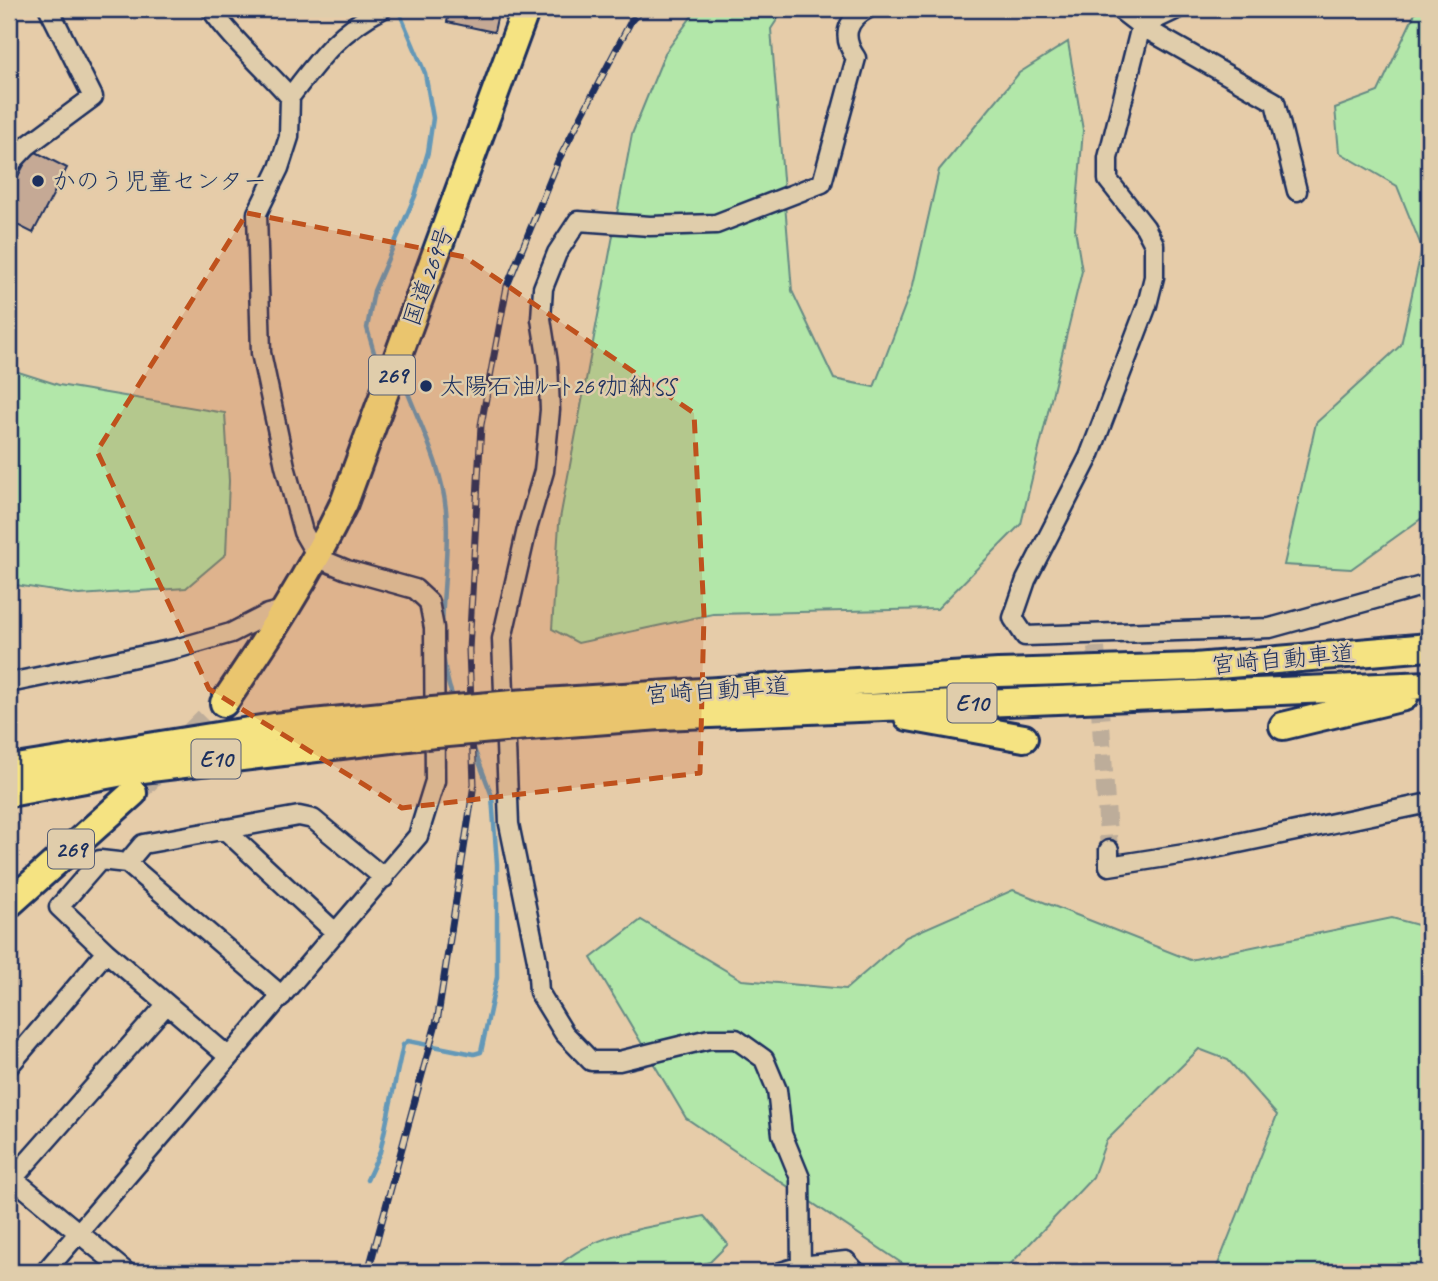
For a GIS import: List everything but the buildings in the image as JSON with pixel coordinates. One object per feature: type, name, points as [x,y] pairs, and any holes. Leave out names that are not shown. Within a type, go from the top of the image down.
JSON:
[{"type":"highway","name":"国道269号","points":[[224,703],[318,558],[349,490],[522,15]]},
{"type":"highway","name":"宮崎自動車道","points":[[9,769],[261,729],[423,723],[971,675],[1195,667],[1429,646]]},
{"type":"highway","name":"宮崎自動車道","points":[[514,715],[660,716],[1429,685]]},
{"type":"highway","points":[[1283,726],[1429,691]]},
{"type":"highway","points":[[861,709],[1024,738]]},
{"type":"highway","name":"宮崎自動車道","points":[[9,793],[423,723]]},
{"type":"highway","name":"269","points":[[9,904],[133,793]]},
{"type":"street","points":[[9,165],[27,146],[93,97],[49,9]]},
{"type":"street","points":[[211,9],[225,29],[261,63],[290,97]]},
{"type":"street","points":[[45,1272],[418,836],[435,780],[434,628],[429,602],[415,589],[347,570],[318,558],[303,532],[285,466],[261,353],[257,213],[279,168],[289,137],[290,97],[331,44],[362,20],[383,9]]},
{"type":"street","points":[[801,1269],[800,1178],[782,1134],[777,1090],[764,1059],[736,1039],[709,1039],[619,1061],[591,1061],[564,1033],[538,992],[537,960],[509,824],[502,639],[527,529],[544,471],[550,410],[548,363],[541,319],[543,288],[557,253],[578,221],[650,226],[716,224],[822,183],[856,58],[847,44],[846,32],[855,16],[867,9]]},
{"type":"street","points":[[1119,9],[1141,26],[1275,102],[1297,191]]},
{"type":"street","points":[[1141,26],[1177,9]]},
{"type":"street","points":[[1141,26],[1108,158],[1108,180],[1145,227],[1154,244],[1154,276],[1147,305],[1088,457],[1026,580],[1013,618],[1025,636],[1096,639],[1270,628],[1429,584]]},
{"type":"street","points":[[9,683],[179,648],[231,633],[268,614],[287,609]]},
{"type":"street","points":[[1109,850],[1109,866],[1191,853],[1429,803]]},
{"type":"street","points":[[127,863],[143,844],[299,816],[313,819],[384,878]]},
{"type":"street","points":[[224,830],[336,933]]},
{"type":"street","points":[[229,1057],[106,952],[60,907],[100,860],[127,863],[282,996]]},
{"type":"street","points":[[9,1066],[106,952]]},
{"type":"street","points":[[126,1272],[10,1178],[167,1004]]},
{"type":"street","points":[[782,1272],[846,1261],[856,1272]]},
{"type":"highlighted area","points":[[247,213],[465,257],[694,413],[704,615],[700,773],[402,808],[209,689],[97,451]]},
{"type":"green space","points":[[697,9],[784,9],[771,29],[792,291],[834,379],[874,387],[913,285],[939,170],[1019,73],[1068,42],[1083,130],[1075,229],[1082,271],[1021,524],[937,609],[713,614],[578,643],[552,629],[559,524],[632,134],[665,53]]},
{"type":"green space","points":[[1417,9],[1429,9],[1429,513],[1351,569],[1284,565],[1316,423],[1401,345],[1422,248],[1397,186],[1339,152],[1335,108],[1378,92]]},
{"type":"green space","points":[[9,369],[59,385],[225,413],[229,481],[226,554],[186,588],[79,595],[9,584]]},
{"type":"green space","points":[[1013,890],[1190,960],[1392,918],[1429,928],[1429,1272],[1215,1272],[1277,1115],[1228,1060],[1199,1049],[1106,1141],[1093,1177],[1003,1272],[915,1272],[686,1118],[591,958],[641,920],[742,980],[846,989],[906,937]]},
{"type":"green space","points":[[704,1216],[728,1244],[710,1262],[662,1272],[552,1272],[568,1258],[603,1239]]},
{"type":"waterway","points":[[375,356],[367,328],[374,291],[415,196],[428,152],[433,118],[425,73],[398,9]]},
{"type":"waterway","points":[[406,388],[430,448],[444,494],[447,534],[443,654],[454,700]]},
{"type":"waterway","points":[[367,1180],[380,1152],[403,1045],[408,1041],[474,1054],[481,1052],[497,977],[497,864],[492,796],[471,741]]},
{"type":"tunnel","points":[[1096,647],[1109,850]]},
{"type":"tunnel","points":[[133,793],[224,703]]},
{"type":"railway","points":[[368,1272],[438,1016],[474,784],[469,650],[481,425],[507,286],[558,161],[631,21],[642,9]]},
{"type":"place","name":"かのう児童センター","points":[[38,181]]},
{"type":"place","name":"太陽石油ﾙｰﾄ269加納SS","points":[[426,386]]}]
